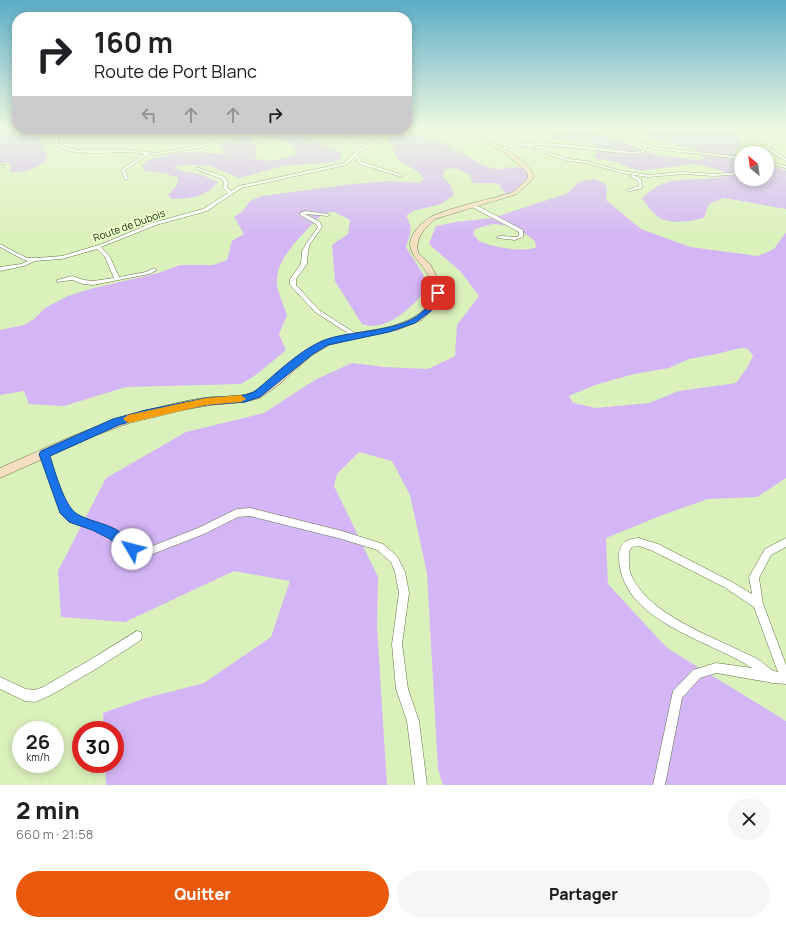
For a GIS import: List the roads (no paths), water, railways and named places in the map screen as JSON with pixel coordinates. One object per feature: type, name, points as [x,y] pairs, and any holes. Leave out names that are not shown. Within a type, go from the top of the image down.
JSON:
[{"type":"street","points":[[126,179],[123,170],[131,165]]},
{"type":"street","name":"Route de Dubois","points":[[0,245],[21,256],[34,260],[62,256],[98,247],[121,239],[154,224],[205,210],[230,193],[247,185],[334,168],[343,165]]},
{"type":"street","points":[[365,165],[401,176]]},
{"type":"street","points":[[0,473],[117,422],[146,414],[206,402],[245,398],[257,395],[315,349],[326,343],[389,329],[412,321],[429,310],[438,293],[436,282],[428,268],[415,252],[413,246],[415,238],[426,223],[433,218],[514,193],[531,178],[531,174],[523,165]]},
{"type":"street","points":[[595,165],[637,178],[641,183],[641,187],[628,191]]},
{"type":"street","points":[[775,165],[786,167]]},
{"type":"street","points":[[197,168],[224,178],[226,182],[225,188],[230,193]]},
{"type":"street","points":[[622,172],[652,176],[682,173],[714,175],[734,174]]},
{"type":"street","points":[[474,206],[517,228],[522,234],[521,237],[515,239],[498,237]]},
{"type":"street","points":[[328,215],[302,213],[318,223],[320,227],[308,244],[305,251],[304,264],[293,279],[293,285],[317,311],[356,336]]},
{"type":"street","points":[[98,247],[107,258],[116,277]]},
{"type":"street","points":[[0,269],[22,265],[34,260]]},
{"type":"street","points":[[59,281],[72,278],[83,282],[93,283],[116,277],[147,273],[154,270]]},
{"type":"street","points":[[44,454],[64,509],[73,518],[114,535],[124,546],[139,553],[150,551],[201,531],[237,513],[250,512],[342,535],[380,547],[394,559],[400,572],[404,593],[397,644],[402,689],[413,721],[421,785]]},
{"type":"street","points":[[659,785],[677,695],[697,674],[716,668],[786,679],[758,604],[754,577],[768,552],[786,542]]},
{"type":"street","points":[[758,604],[727,584],[647,544],[630,543],[624,549],[624,568],[627,578],[648,605],[686,630],[760,666],[772,678]]},
{"type":"street","points":[[0,683],[25,695],[35,696],[47,691],[92,665],[137,636]]}]
